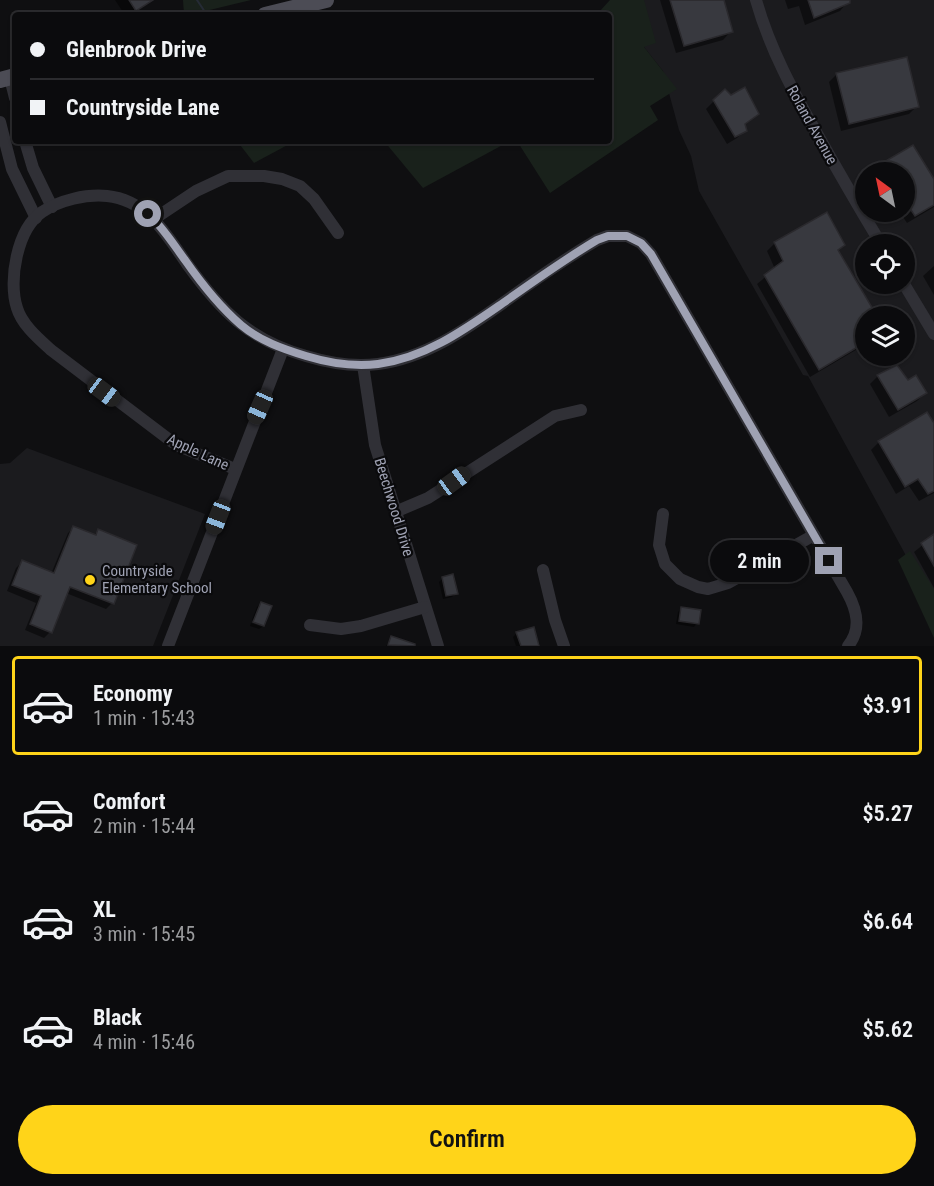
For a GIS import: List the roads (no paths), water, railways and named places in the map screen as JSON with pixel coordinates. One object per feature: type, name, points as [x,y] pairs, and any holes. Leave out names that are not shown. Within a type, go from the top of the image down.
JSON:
[{"type":"main road","points":[[277,12],[326,0]]},
{"type":"street","name":"Roland Avenue","points":[[756,0],[772,49],[787,79],[846,187],[875,234]]},
{"type":"street","points":[[0,122],[12,169],[36,218],[52,207],[78,198],[109,196],[130,202],[154,219],[224,309],[252,334],[283,349],[321,360],[363,365],[396,360],[438,345],[597,240],[618,235],[634,239],[646,248],[667,278],[852,602],[857,627],[848,646]]},
{"type":"street","points":[[26,144],[33,168],[52,207]]},
{"type":"street","points":[[154,219],[196,191],[228,176],[264,176],[282,179],[300,186],[314,199],[338,233]]},
{"type":"street","name":"Apple Lane","points":[[36,218],[17,252],[13,290],[17,310],[34,335],[161,434],[181,447],[236,469]]},
{"type":"street","points":[[910,294],[934,334]]},
{"type":"street","points":[[168,646],[283,349]]},
{"type":"street","name":"Beechwood Drive","points":[[363,365],[375,445],[438,646]]},
{"type":"street","points":[[395,512],[428,498],[555,416],[581,411]]},
{"type":"street","points":[[663,514],[659,545],[665,564],[680,579],[708,589],[728,583],[814,535]]},
{"type":"street","points":[[543,570],[564,646]]},
{"type":"street","points":[[310,625],[341,630],[425,607]]},
{"type":"waterway","points":[[197,0],[205,12]]},
{"type":"place","name":"Countryside Elementary School","points":[[90,580]]}]
